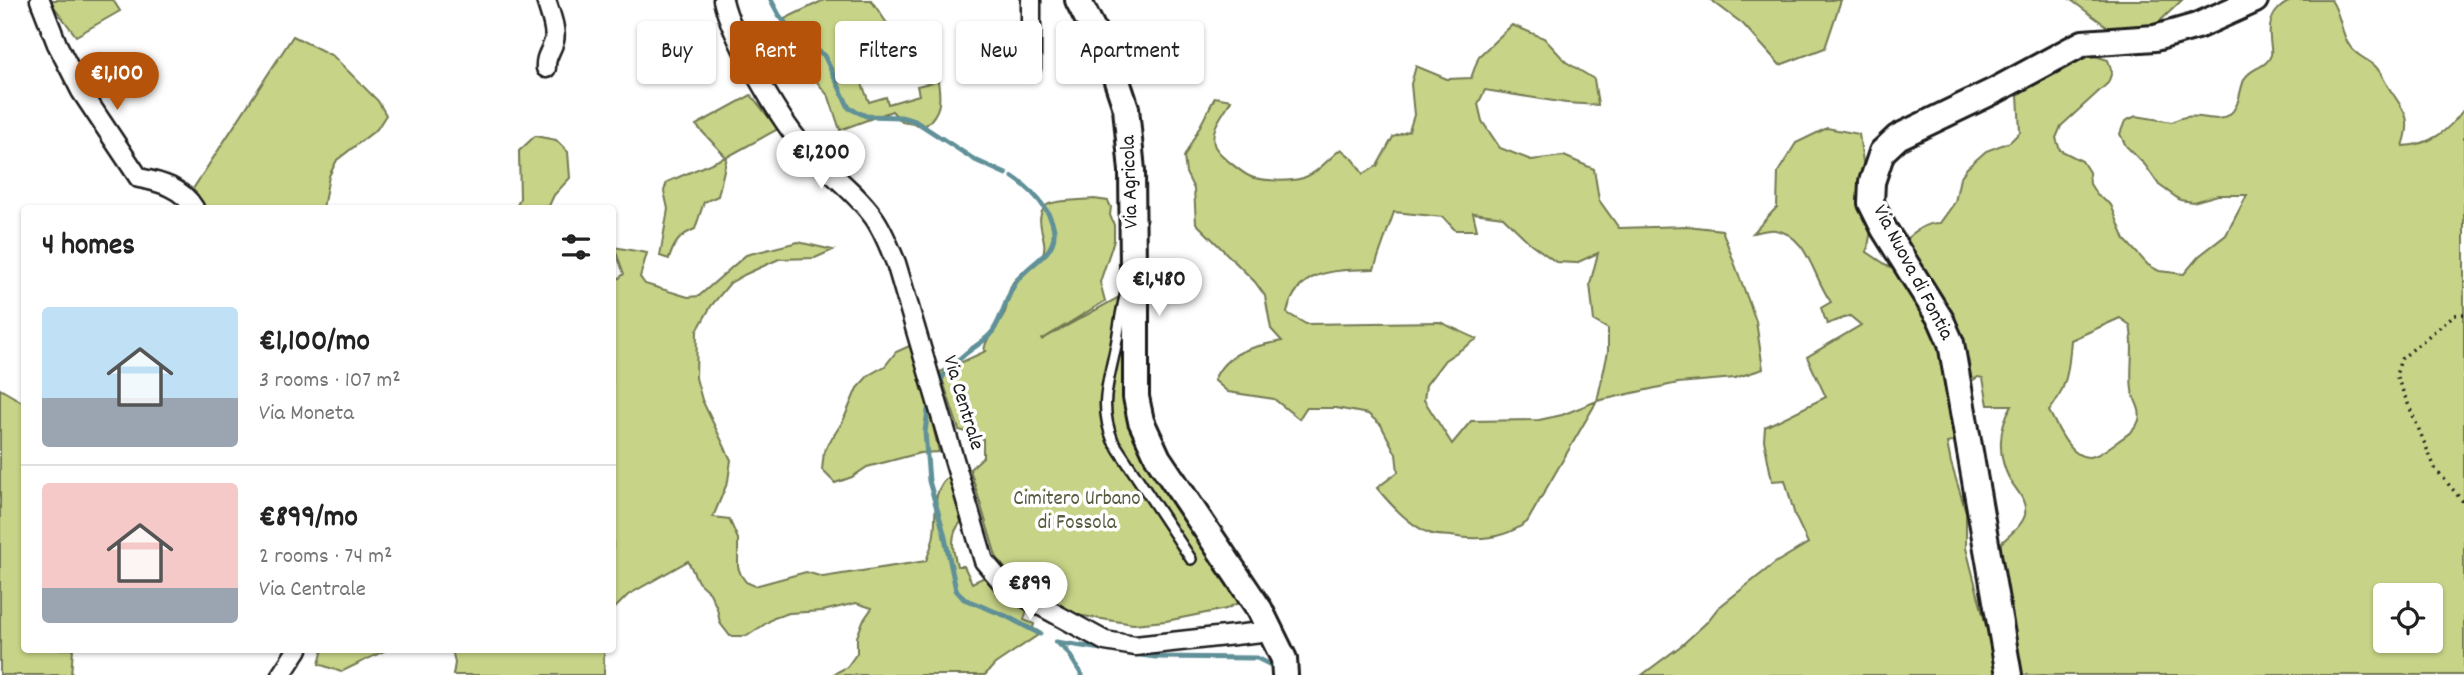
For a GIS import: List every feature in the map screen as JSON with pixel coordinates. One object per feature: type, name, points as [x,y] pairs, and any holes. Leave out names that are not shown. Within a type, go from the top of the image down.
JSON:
[{"type":"street","points":[[40,0],[57,44],[81,91],[139,178],[170,187],[187,197],[192,205]]},
{"type":"street","points":[[546,0],[554,41],[546,58],[546,68]]},
{"type":"street","name":"Via Centrale","points":[[723,0],[739,39],[789,128],[821,166],[861,201],[874,217],[896,263],[984,561],[1006,587],[1105,641],[1135,646],[1271,631]]},
{"type":"street","points":[[1031,0],[1031,21]]},
{"type":"street","name":"Via Agricola","points":[[1078,0],[1113,69],[1126,108],[1132,171],[1136,397],[1142,421],[1158,457],[1260,610],[1271,631]]},
{"type":"street","name":"Via Nuova di Fontia","points":[[2009,675],[1951,343],[1941,320],[1871,204],[1876,165],[1882,152],[1898,137],[1996,90],[2083,43],[2155,38],[2197,26],[2255,0]]},
{"type":"street","points":[[1271,631],[1284,667]]},
{"type":"street","points":[[281,675],[295,653]]},
{"type":"lane","points":[[1133,268],[1123,298],[1106,390],[1106,424],[1113,441],[1191,559]]},
{"type":"path","points":[[2464,313],[2454,315],[2401,359],[2396,375],[2435,468],[2464,503]]},
{"type":"green space","points":[[49,0],[113,0],[120,11],[76,36]]},
{"type":"green space","points":[[824,0],[871,0],[885,21],[835,21],[835,84],[862,84],[869,102],[886,97],[888,104],[919,95],[917,86],[938,84],[939,106],[934,116],[925,126],[902,122],[892,111],[840,130],[829,97],[819,84],[821,84],[821,21],[782,20]]},
{"type":"green space","points":[[1711,0],[1841,0],[1825,48],[1780,65],[1743,24]]},
{"type":"green space","points":[[2071,0],[2182,0],[2157,24],[2109,28]]},
{"type":"green space","points":[[2293,0],[2331,0],[2349,45],[2376,67],[2403,109],[2407,128],[2403,146],[2430,140],[2452,124],[2464,109],[2464,675],[1642,675],[1682,645],[1718,608],[1775,563],[1808,543],[1795,516],[1785,480],[1772,481],[1764,440],[1765,427],[1826,397],[1807,357],[1861,325],[1850,316],[1827,324],[1821,308],[1831,302],[1809,259],[1795,240],[1786,233],[1775,230],[1753,233],[1777,207],[1778,172],[1796,143],[1827,128],[1859,134],[1872,225],[1867,252],[1906,278],[1935,323],[1961,440],[1947,443],[1966,512],[1966,548],[1987,630],[1995,623],[2000,544],[2018,527],[2025,515],[2023,500],[2010,480],[2001,452],[2004,423],[2012,405],[1988,405],[1983,378],[1978,377],[1970,382],[1961,343],[1945,309],[1903,242],[1920,228],[1940,223],[1955,202],[1960,178],[1967,168],[1986,151],[2010,142],[2020,132],[2018,94],[2026,83],[2083,57],[2095,56],[2108,60],[2112,72],[2108,83],[2061,126],[2056,138],[2060,150],[2082,161],[2097,195],[2111,205],[2125,240],[2148,265],[2159,271],[2184,274],[2199,256],[2226,235],[2247,195],[2218,195],[2193,202],[2180,200],[2159,185],[2145,165],[2126,146],[2120,134],[2125,121],[2136,116],[2172,122],[2189,117],[2217,119],[2229,115],[2237,103],[2246,76],[2269,59],[2270,31],[2277,10]],"holes":[[[2120,318],[2130,325],[2132,390],[2139,412],[2138,424],[2097,455],[2086,457],[2066,442],[2049,411],[2060,395],[2066,378],[2071,340]]]},
{"type":"green space","points":[[1512,25],[1544,38],[1566,62],[1594,79],[1598,105],[1566,103],[1485,90],[1478,104],[1482,121],[1500,148],[1531,160],[1564,156],[1594,169],[1599,200],[1619,228],[1687,226],[1722,230],[1756,321],[1763,369],[1735,378],[1678,383],[1597,401],[1527,522],[1500,535],[1471,538],[1429,533],[1400,513],[1377,488],[1398,472],[1396,454],[1381,425],[1368,414],[1336,408],[1306,408],[1299,419],[1274,399],[1228,392],[1214,380],[1219,370],[1234,356],[1252,348],[1282,341],[1271,329],[1265,296],[1255,282],[1196,223],[1194,189],[1186,173],[1184,157],[1215,97],[1231,100],[1216,126],[1214,144],[1225,158],[1250,176],[1278,181],[1303,178],[1341,149],[1354,160],[1363,174],[1377,166],[1393,137],[1409,131],[1414,115],[1411,84],[1416,66],[1447,79],[1471,78],[1479,56]],"holes":[[[1394,212],[1443,217],[1455,230],[1477,230],[1473,213],[1503,217],[1530,243],[1556,262],[1576,263],[1598,253],[1590,284],[1594,321],[1608,329],[1608,352],[1597,401],[1562,415],[1539,420],[1471,421],[1452,444],[1424,400],[1426,385],[1445,360],[1477,339],[1440,322],[1306,324],[1287,313],[1292,298],[1299,287],[1320,274],[1374,269]]]},
{"type":"green space","points":[[293,36],[333,56],[378,101],[386,115],[377,129],[337,160],[329,176],[324,205],[202,205],[191,192]]},
{"type":"green space","points":[[751,95],[778,129],[727,157],[718,196],[704,202],[695,229],[678,240],[669,259],[660,256],[668,209],[664,191],[667,182],[726,157],[696,125]]},
{"type":"green space","points":[[535,136],[556,140],[568,152],[570,178],[554,195],[549,205],[517,205],[520,198],[519,151]]},
{"type":"green space","name":"Cimitero Urbano di Fossola","points":[[1061,201],[1108,201],[1114,225],[1114,240],[1100,282],[1105,301],[1041,340],[1119,297],[1130,301],[1128,373],[1244,600],[1226,609],[1166,621],[1133,624],[1077,615],[1022,584],[1006,570],[996,556],[970,469],[983,457],[983,439],[959,430],[940,372],[986,351],[984,350],[988,339],[1005,312],[1012,284],[1042,256],[1044,243],[1040,217],[1047,205]]},
{"type":"green space","points":[[798,242],[833,250],[815,258],[779,259],[730,283],[711,306],[697,331],[696,378],[702,400],[731,460],[728,481],[713,517],[729,519],[738,539],[738,567],[741,575],[746,582],[755,586],[806,572],[823,577],[926,561],[933,537],[937,495],[949,476],[961,522],[953,538],[957,566],[964,566],[972,583],[985,577],[1004,593],[1028,607],[1024,620],[1034,624],[1033,628],[1041,633],[995,664],[985,675],[832,675],[847,667],[857,653],[857,637],[872,608],[856,603],[823,611],[789,613],[774,618],[747,636],[730,636],[720,623],[710,593],[698,582],[688,561],[628,595],[616,607],[616,281],[624,274],[616,247],[647,253],[640,277],[645,284],[688,297],[699,296],[746,255]]},
{"type":"green space","points":[[914,344],[939,452],[920,453],[867,467],[852,477],[835,483],[822,470],[824,451],[843,421],[857,388],[869,375],[885,366],[896,352]]},
{"type":"green space","points":[[0,389],[21,401],[21,653],[73,653],[71,675],[0,675]]},
{"type":"green space","points":[[322,653],[380,653],[341,672],[319,664]]},
{"type":"green space","points":[[453,653],[604,653],[604,675],[453,675]]},
{"type":"waterway","points":[[771,0],[797,37],[824,55],[849,108],[866,116],[901,117],[915,121],[975,160],[1006,174]]},
{"type":"waterway","points":[[939,383],[953,364],[993,331],[1016,282],[1047,252],[1053,242],[1054,231],[1046,210],[1039,200],[1013,177]]},
{"type":"waterway","points":[[929,403],[925,432],[929,481],[956,590],[964,599],[1006,616],[1040,634]]},
{"type":"waterway","points":[[1056,642],[1108,650]]},
{"type":"waterway","points":[[1059,644],[1067,651],[1082,675]]},
{"type":"waterway","points":[[1132,654],[1156,657],[1257,658],[1277,668]]}]
